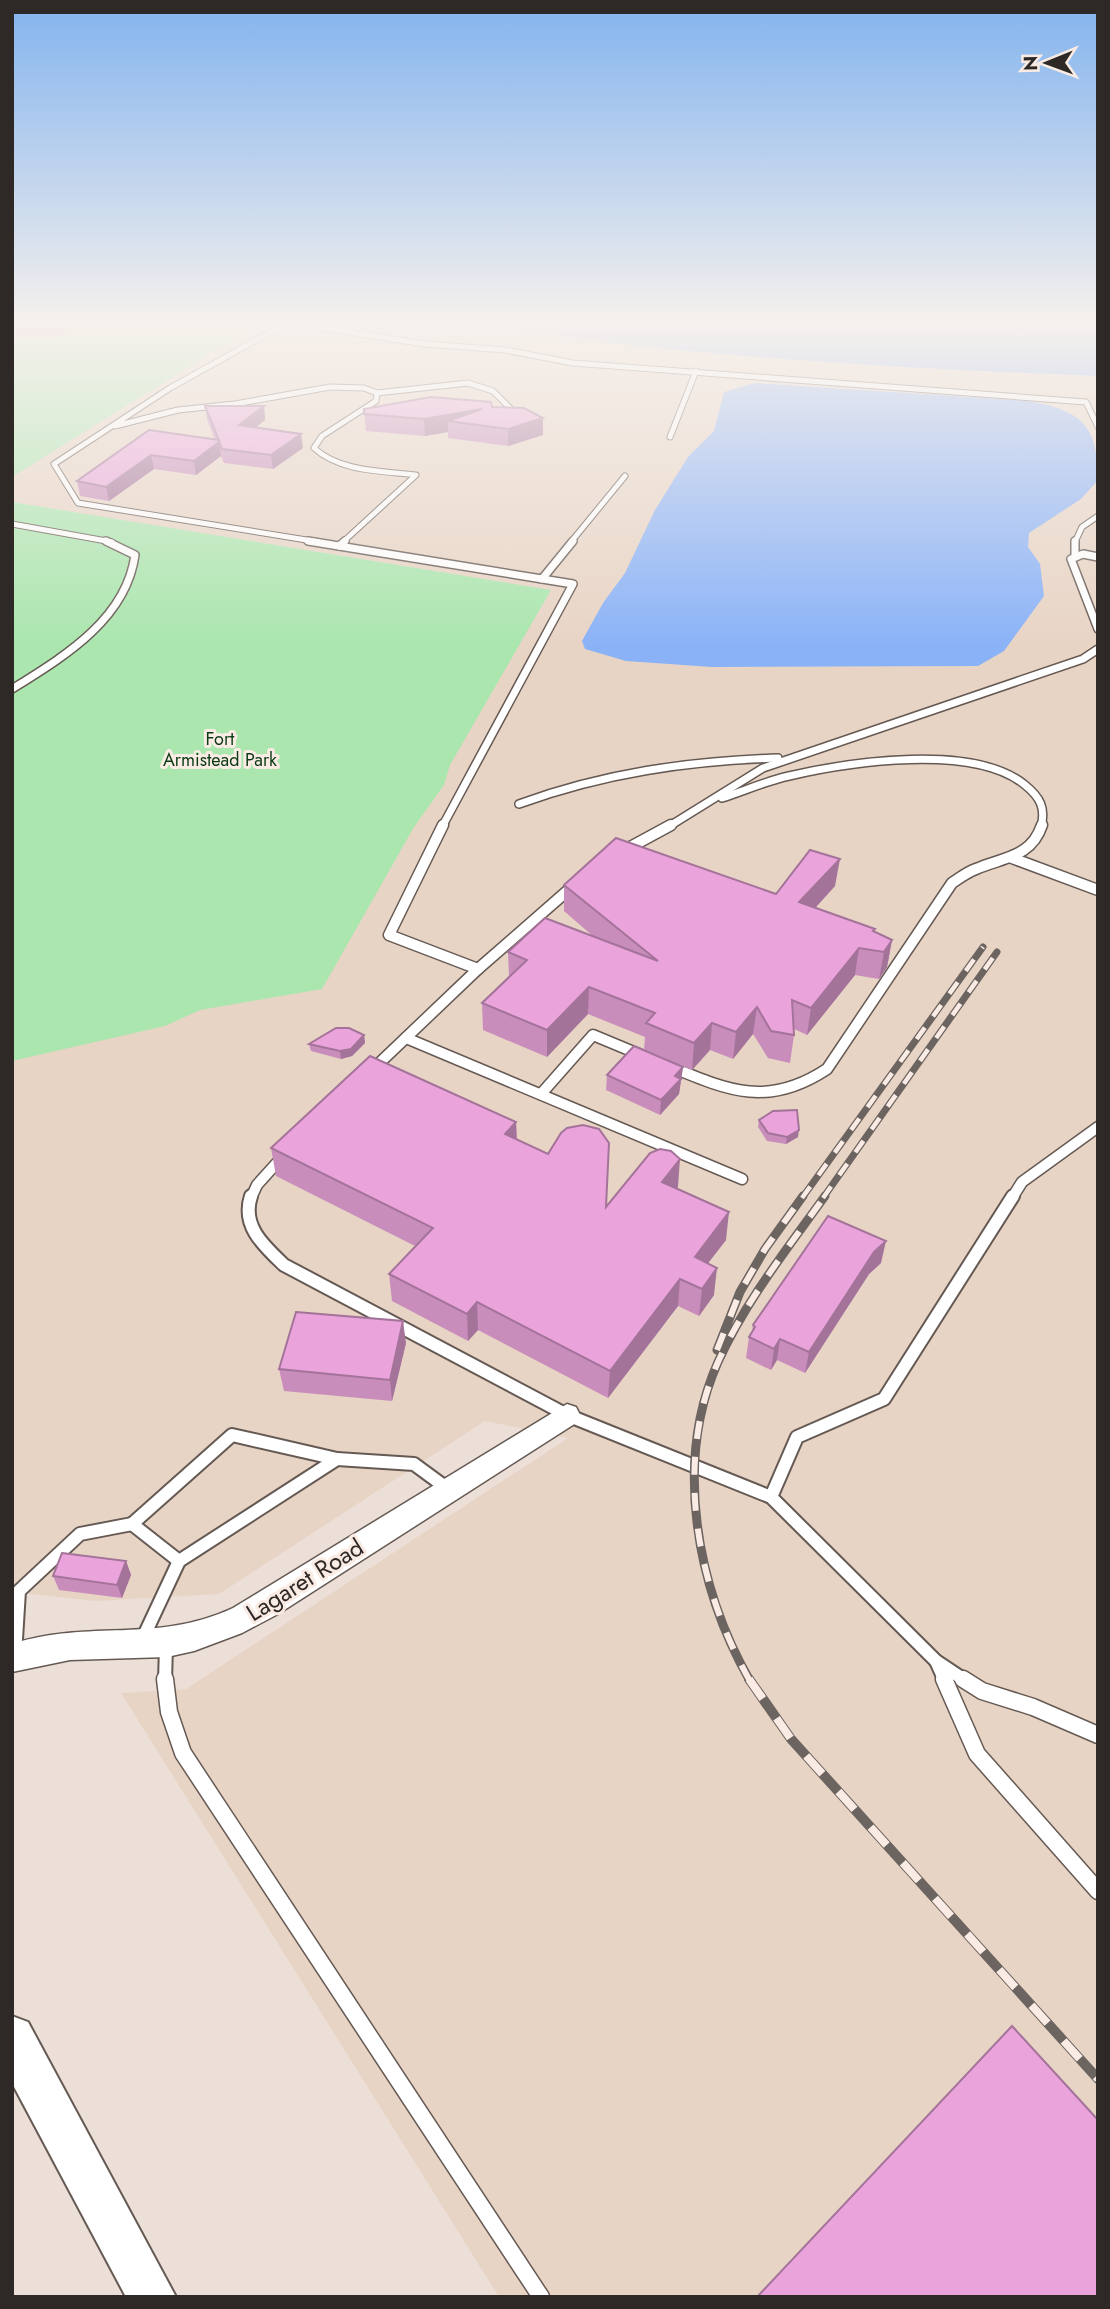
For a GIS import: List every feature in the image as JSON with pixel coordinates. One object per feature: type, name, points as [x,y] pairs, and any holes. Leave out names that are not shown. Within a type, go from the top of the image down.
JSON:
[{"type":"street","name":"Lagaret Road","points":[[14,1657],[75,1643],[153,1643],[202,1636],[257,1611],[567,1415]]},
{"type":"street","points":[[12,2038],[152,2297]]},
{"type":"lane","points":[[106,431],[54,464],[78,503],[573,584],[418,871],[389,935],[478,969]]},
{"type":"lane","points":[[329,431],[321,436],[314,448],[330,460],[416,475],[339,546]]},
{"type":"lane","points":[[670,437],[672,431]]},
{"type":"lane","points":[[542,579],[625,476]]},
{"type":"lane","points":[[1098,516],[1081,524],[1073,540],[1075,555],[1071,559],[1098,629]]},
{"type":"lane","points":[[12,524],[112,542],[128,548],[135,555],[135,564],[128,587],[104,620],[12,689]]},
{"type":"lane","points":[[1075,555],[1098,557]]},
{"type":"lane","points":[[618,854],[649,839],[763,768],[1083,659],[1098,649]]},
{"type":"lane","points":[[519,804],[574,783],[618,772],[694,760],[788,758]]},
{"type":"lane","points":[[541,1094],[593,1035],[728,1091],[761,1095],[788,1092],[809,1083],[827,1069],[952,883],[975,869],[1012,858],[1032,844],[1043,825],[1043,804],[1035,792],[1015,778],[985,767],[959,762],[921,761],[828,768],[785,777],[701,805]]},
{"type":"lane","points":[[1012,858],[1098,890]]},
{"type":"lane","points":[[359,1083],[478,969],[585,875]]},
{"type":"lane","points":[[406,1038],[742,1179]]},
{"type":"lane","points":[[771,1497],[797,1437],[884,1399],[1022,1182],[1098,1126]]},
{"type":"lane","points":[[293,1146],[264,1174],[251,1194],[247,1212],[249,1227],[260,1245],[284,1265],[567,1415],[771,1497],[936,1661],[982,1691],[1034,1707],[1098,1735]]},
{"type":"lane","points":[[14,1657],[19,1591],[80,1534],[132,1524],[232,1435],[337,1459],[414,1464],[449,1490]]},
{"type":"lane","points":[[337,1459],[179,1562],[153,1643],[168,1716],[183,1753],[541,2297]]},
{"type":"lane","points":[[132,1524],[179,1562]]},
{"type":"lane","points":[[936,1661],[977,1754],[1098,1891]]},
{"type":"shaded area","points":[[86,431],[1098,431],[1098,2297],[499,2297],[121,1693],[186,1689],[568,1438],[485,1421],[219,1594],[96,1601],[12,1592],[12,1043],[550,590],[12,502],[12,477]]},
{"type":"green space","points":[[12,431],[86,431],[12,477]]},
{"type":"green space","name":"Fort Armistead Park","points":[[12,502],[551,590],[450,765],[444,785],[414,827],[322,989],[200,1010],[165,1026],[12,1061]]},
{"type":"water","points":[[714,431],[1088,431],[1095,446],[1098,480],[1081,499],[1029,533],[1028,547],[1040,564],[1044,596],[1004,651],[978,666],[712,667],[626,661],[585,649],[582,641],[603,603],[625,573],[655,510],[688,457]]},
{"type":"building","points":[[148,431],[219,440],[215,431],[279,431],[301,434],[271,455],[222,449],[219,442],[194,461],[151,455],[106,487],[77,481]]},
{"type":"building","points":[[616,838],[776,894],[810,850],[840,859],[799,902],[875,929],[873,931],[892,940],[884,952],[859,948],[811,1008],[792,1000],[794,1035],[771,1031],[757,1007],[736,1032],[712,1023],[694,1043],[646,1023],[655,1013],[589,987],[547,1030],[482,1003],[527,960],[508,952],[545,918],[658,961],[564,885]]},
{"type":"building","points":[[336,1028],[349,1028],[364,1035],[351,1049],[340,1051],[309,1044]]},
{"type":"building","points":[[634,1046],[683,1067],[675,1076],[681,1079],[661,1100],[607,1075]]},
{"type":"building","points":[[370,1056],[516,1122],[505,1134],[548,1154],[567,1128],[583,1125],[599,1129],[609,1143],[606,1207],[650,1153],[660,1149],[671,1151],[680,1159],[662,1182],[729,1212],[695,1257],[717,1268],[702,1289],[680,1279],[610,1371],[477,1302],[467,1314],[389,1274],[433,1228],[271,1148]]},
{"type":"building","points":[[797,1110],[799,1130],[787,1137],[768,1133],[759,1120],[773,1111]]},
{"type":"building","points":[[828,1216],[886,1241],[874,1252],[809,1352],[780,1339],[774,1349],[749,1337],[755,1327],[753,1325]]},
{"type":"building","points":[[296,1312],[403,1321],[390,1380],[279,1369]]},
{"type":"building","points":[[62,1553],[126,1561],[117,1585],[53,1576]]},
{"type":"building","points":[[1012,2026],[1098,2120],[1098,2297],[757,2297]]},
{"type":"railway","points":[[802,1198],[983,947]]},
{"type":"railway","points":[[823,1198],[997,952]]},
{"type":"railway","points":[[717,1350],[740,1292],[765,1249],[803,1196]]},
{"type":"railway","points":[[749,1679],[716,1606],[705,1566],[697,1525],[694,1483],[697,1441],[704,1401],[729,1340],[767,1276],[825,1196]]},
{"type":"railway","points":[[749,1679],[791,1739],[1098,2079]]}]
